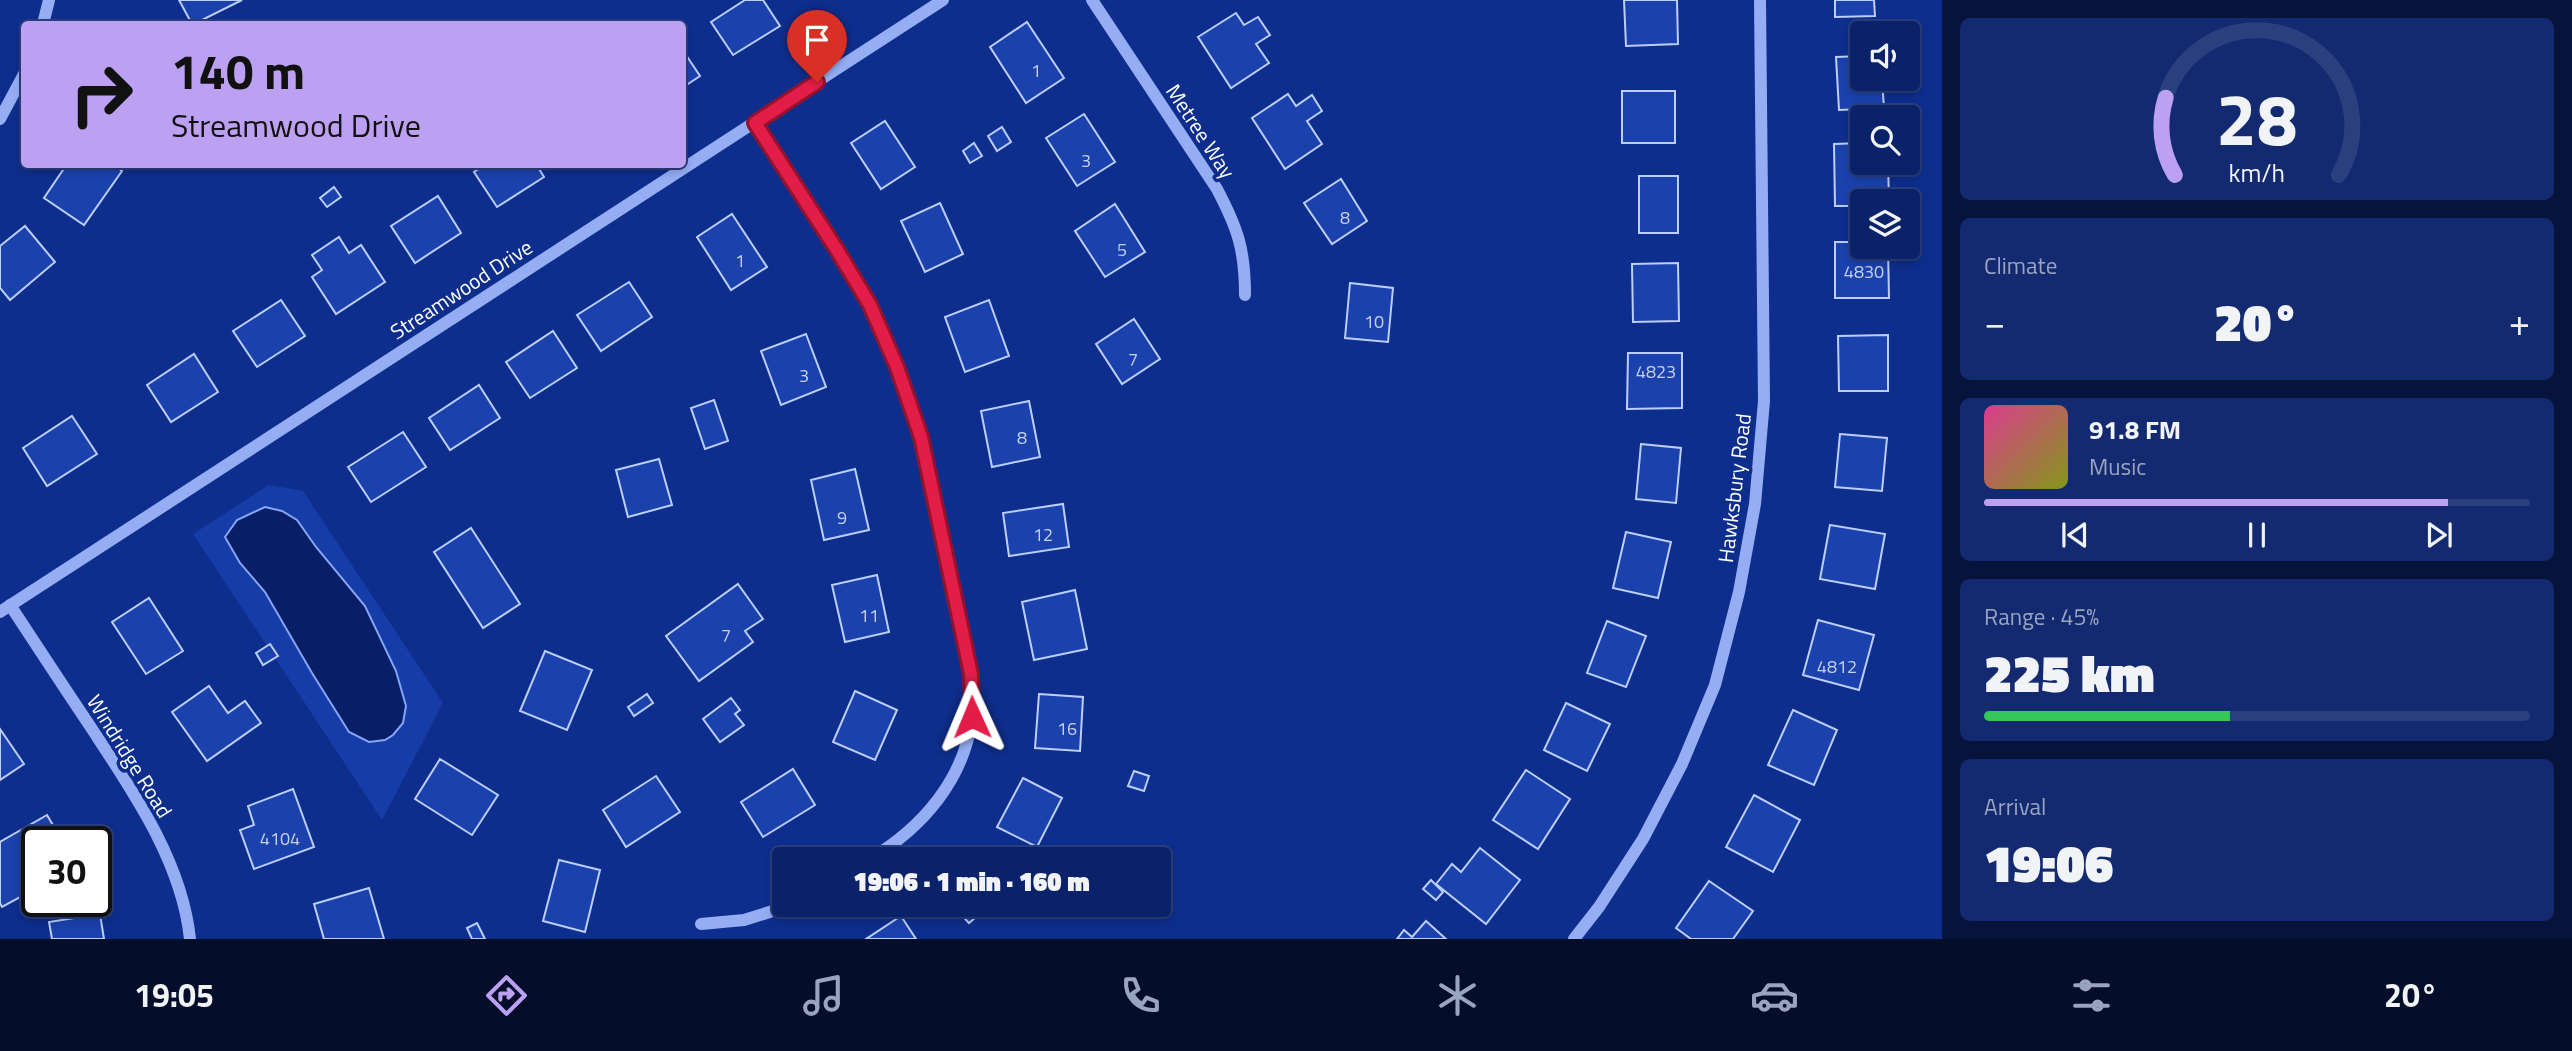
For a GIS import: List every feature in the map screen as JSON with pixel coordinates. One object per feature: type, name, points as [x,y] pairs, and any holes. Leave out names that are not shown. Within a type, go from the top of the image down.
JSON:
[{"type":"street","points":[[44,21],[49,0]]},
{"type":"street","name":"Streamwood Drive","points":[[686,168],[943,0]]},
{"type":"street","name":"Metree Way","points":[[1092,0],[1209,178],[1232,218],[1245,260],[1245,295]]},
{"type":"street","name":"Hawksbury Road","points":[[1574,939],[1643,839],[1682,764],[1715,685],[1739,592],[1755,503],[1764,401],[1760,0]]},
{"type":"street","points":[[0,119],[21,80]]},
{"type":"street","points":[[755,123],[870,305],[897,367],[921,437],[971,674],[972,717],[962,756],[945,793],[918,823],[888,847]]},
{"type":"street","name":"Streamwood Drive","points":[[5,608],[685,168]]},
{"type":"street","name":"Windridge Road","points":[[5,608],[132,789],[158,838],[176,883],[190,939]]},
{"type":"street","points":[[701,924],[744,920],[772,911]]},
{"type":"shaded area","points":[[269,485],[303,491],[443,703],[382,820],[193,534]]},
{"type":"shaded area","points":[[265,507],[282,511],[297,520],[365,606],[396,671],[406,706],[403,723],[385,740],[369,742],[349,732],[265,592],[240,563],[225,537],[237,520]]},
{"type":"building","points":[[179,0],[242,0],[200,21],[190,21]]},
{"type":"building","points":[[745,0],[763,0],[780,26],[733,55],[711,22]]},
{"type":"building","points":[[1624,0],[1677,0],[1678,44],[1626,46]]},
{"type":"building","points":[[1835,0],[1874,0],[1875,16],[1835,17]]},
{"type":"building","points":[[1236,13],[1244,25],[1258,17],[1270,35],[1256,44],[1269,63],[1231,88],[1198,37]]},
{"type":"building","points":[[1027,22],[1064,78],[1026,103],[990,47]]},
{"type":"building","points":[[686,55],[700,76],[686,85]]},
{"type":"building","points":[[1850,56],[1850,91],[1883,91],[1884,105],[1850,105],[1850,110],[1839,110],[1836,57]]},
{"type":"building","points":[[1622,91],[1675,91],[1675,143],[1622,143]]},
{"type":"building","points":[[1288,94],[1296,106],[1312,95],[1322,111],[1307,121],[1322,144],[1285,169],[1252,118]]},
{"type":"building","points":[[1084,114],[1115,162],[1077,186],[1046,138]]},
{"type":"building","points":[[885,121],[915,167],[881,189],[851,143]]},
{"type":"building","points":[[1002,127],[1011,142],[997,151],[988,136]]},
{"type":"building","points":[[974,143],[982,156],[970,163],[963,151]]},
{"type":"building","points":[[1850,143],[1850,175],[1888,175],[1889,189],[1850,189],[1850,206],[1835,206],[1834,144]]},
{"type":"building","points":[[64,168],[118,168],[122,171],[84,225],[44,198]]},
{"type":"building","points":[[480,168],[538,168],[544,177],[497,207],[474,172]]},
{"type":"building","points":[[1639,176],[1678,176],[1678,233],[1639,233]]},
{"type":"building","points":[[1341,179],[1367,221],[1332,244],[1304,203]]},
{"type":"building","points":[[334,187],[341,197],[327,207],[320,198]]},
{"type":"building","points":[[438,196],[461,233],[415,263],[391,226]]},
{"type":"building","points":[[940,203],[963,254],[925,272],[901,221]]},
{"type":"building","points":[[1115,204],[1145,252],[1105,277],[1075,231]]},
{"type":"building","points":[[732,214],[767,267],[731,290],[697,237]]},
{"type":"building","points":[[25,226],[55,262],[10,300],[0,288],[0,246]]},
{"type":"building","points":[[339,237],[349,253],[361,245],[385,282],[336,314],[312,277],[322,270],[312,255]]},
{"type":"building","points":[[1835,242],[1850,242],[1850,259],[1888,259],[1889,298],[1835,298]]},
{"type":"building","points":[[1678,263],[1679,321],[1633,322],[1632,264]]},
{"type":"building","points":[[629,282],[652,317],[601,351],[577,315]]},
{"type":"building","points":[[1350,283],[1393,288],[1388,342],[1345,338]]},
{"type":"building","points":[[281,300],[305,336],[257,367],[233,331]]},
{"type":"building","points":[[989,300],[1009,356],[965,372],[945,317]]},
{"type":"building","points":[[1134,319],[1160,359],[1122,384],[1096,344]]},
{"type":"building","points":[[553,331],[577,368],[530,398],[506,362]]},
{"type":"building","points":[[806,334],[826,387],[781,405],[761,351]]},
{"type":"building","points":[[1888,335],[1888,391],[1839,391],[1838,336]]},
{"type":"building","points":[[1628,353],[1682,353],[1682,408],[1627,409]]},
{"type":"building","points":[[194,354],[218,392],[171,422],[147,385]]},
{"type":"building","points":[[479,385],[500,418],[450,450],[429,418]]},
{"type":"building","points":[[714,400],[728,441],[705,449],[691,408]]},
{"type":"building","points":[[1029,401],[1040,457],[992,467],[981,411]]},
{"type":"building","points":[[72,416],[97,454],[47,486],[23,448]]},
{"type":"building","points":[[403,432],[426,467],[371,502],[348,467]]},
{"type":"building","points":[[1840,434],[1887,438],[1882,491],[1835,487]]},
{"type":"building","points":[[1641,444],[1681,448],[1676,503],[1636,499]]},
{"type":"building","points":[[659,459],[672,505],[628,517],[616,470]]},
{"type":"building","points":[[855,469],[869,530],[824,540],[811,480]]},
{"type":"building","points":[[1063,504],[1069,547],[1009,556],[1003,513]]},
{"type":"building","points":[[1830,525],[1885,534],[1875,589],[1820,579]]},
{"type":"building","points":[[471,528],[520,604],[483,628],[434,552]]},
{"type":"building","points":[[1626,532],[1671,542],[1658,598],[1613,588]]},
{"type":"building","points":[[877,575],[889,632],[845,642],[832,585]]},
{"type":"building","points":[[738,584],[763,619],[745,631],[753,642],[699,681],[666,636]]},
{"type":"building","points":[[1075,590],[1087,649],[1034,660],[1022,602]]},
{"type":"building","points":[[149,598],[183,651],[146,674],[112,622]]},
{"type":"building","points":[[1818,620],[1874,635],[1859,690],[1803,675]]},
{"type":"building","points":[[1607,621],[1646,636],[1626,687],[1587,673]]},
{"type":"building","points":[[270,644],[278,656],[263,665],[256,653]]},
{"type":"building","points":[[545,651],[592,670],[567,730],[520,711]]},
{"type":"building","points":[[209,686],[228,713],[245,701],[261,723],[207,761],[172,712]]},
{"type":"building","points":[[855,691],[897,710],[875,760],[833,742]]},
{"type":"building","points":[[647,694],[653,703],[634,716],[628,707]]},
{"type":"building","points":[[1039,694],[1083,697],[1080,751],[1035,748]]},
{"type":"building","points":[[731,698],[740,710],[735,714],[744,725],[720,742],[703,719]]},
{"type":"building","points":[[1566,703],[1610,724],[1587,771],[1544,750]]},
{"type":"building","points":[[1793,710],[1837,730],[1814,785],[1768,765]]},
{"type":"building","points":[[0,729],[24,764],[0,780]]},
{"type":"building","points":[[440,759],[498,795],[472,835],[415,799]]},
{"type":"building","points":[[793,769],[815,805],[763,837],[741,802]]},
{"type":"building","points":[[1526,770],[1570,799],[1538,849],[1493,820]]},
{"type":"building","points":[[1134,771],[1149,776],[1144,791],[1128,786]]},
{"type":"building","points":[[656,776],[680,812],[626,847],[603,810]]},
{"type":"building","points":[[1023,778],[1062,798],[1037,847],[997,827]]},
{"type":"building","points":[[293,789],[314,847],[254,869],[240,830],[254,825],[248,806]]},
{"type":"building","points":[[1754,795],[1800,820],[1773,872],[1726,847]]},
{"type":"building","points":[[47,815],[54,826],[28,826]]},
{"type":"building","points":[[21,830],[21,897],[2,907],[0,903],[0,842]]},
{"type":"building","points":[[1480,848],[1520,880],[1486,924],[1436,884],[1452,864],[1461,872]]},
{"type":"building","points":[[559,860],[600,870],[585,932],[543,921]]},
{"type":"building","points":[[1431,880],[1443,892],[1436,900],[1423,889]]},
{"type":"building","points":[[1709,881],[1753,911],[1733,939],[1691,939],[1676,928]]},
{"type":"building","points":[[369,888],[384,939],[324,939],[314,904]]},
{"type":"building","points":[[100,917],[104,939],[52,939],[49,922]]},
{"type":"building","points":[[902,917],[916,939],[866,939]]},
{"type":"building","points":[[963,917],[976,917],[969,923]]},
{"type":"building","points":[[1426,921],[1446,939],[1397,939],[1404,930],[1412,937]]},
{"type":"building","points":[[477,923],[485,939],[472,939],[467,928]]},
{"type":"route","points":[[817,82],[755,123],[870,305],[897,367],[921,437],[971,674],[972,717]]}]
